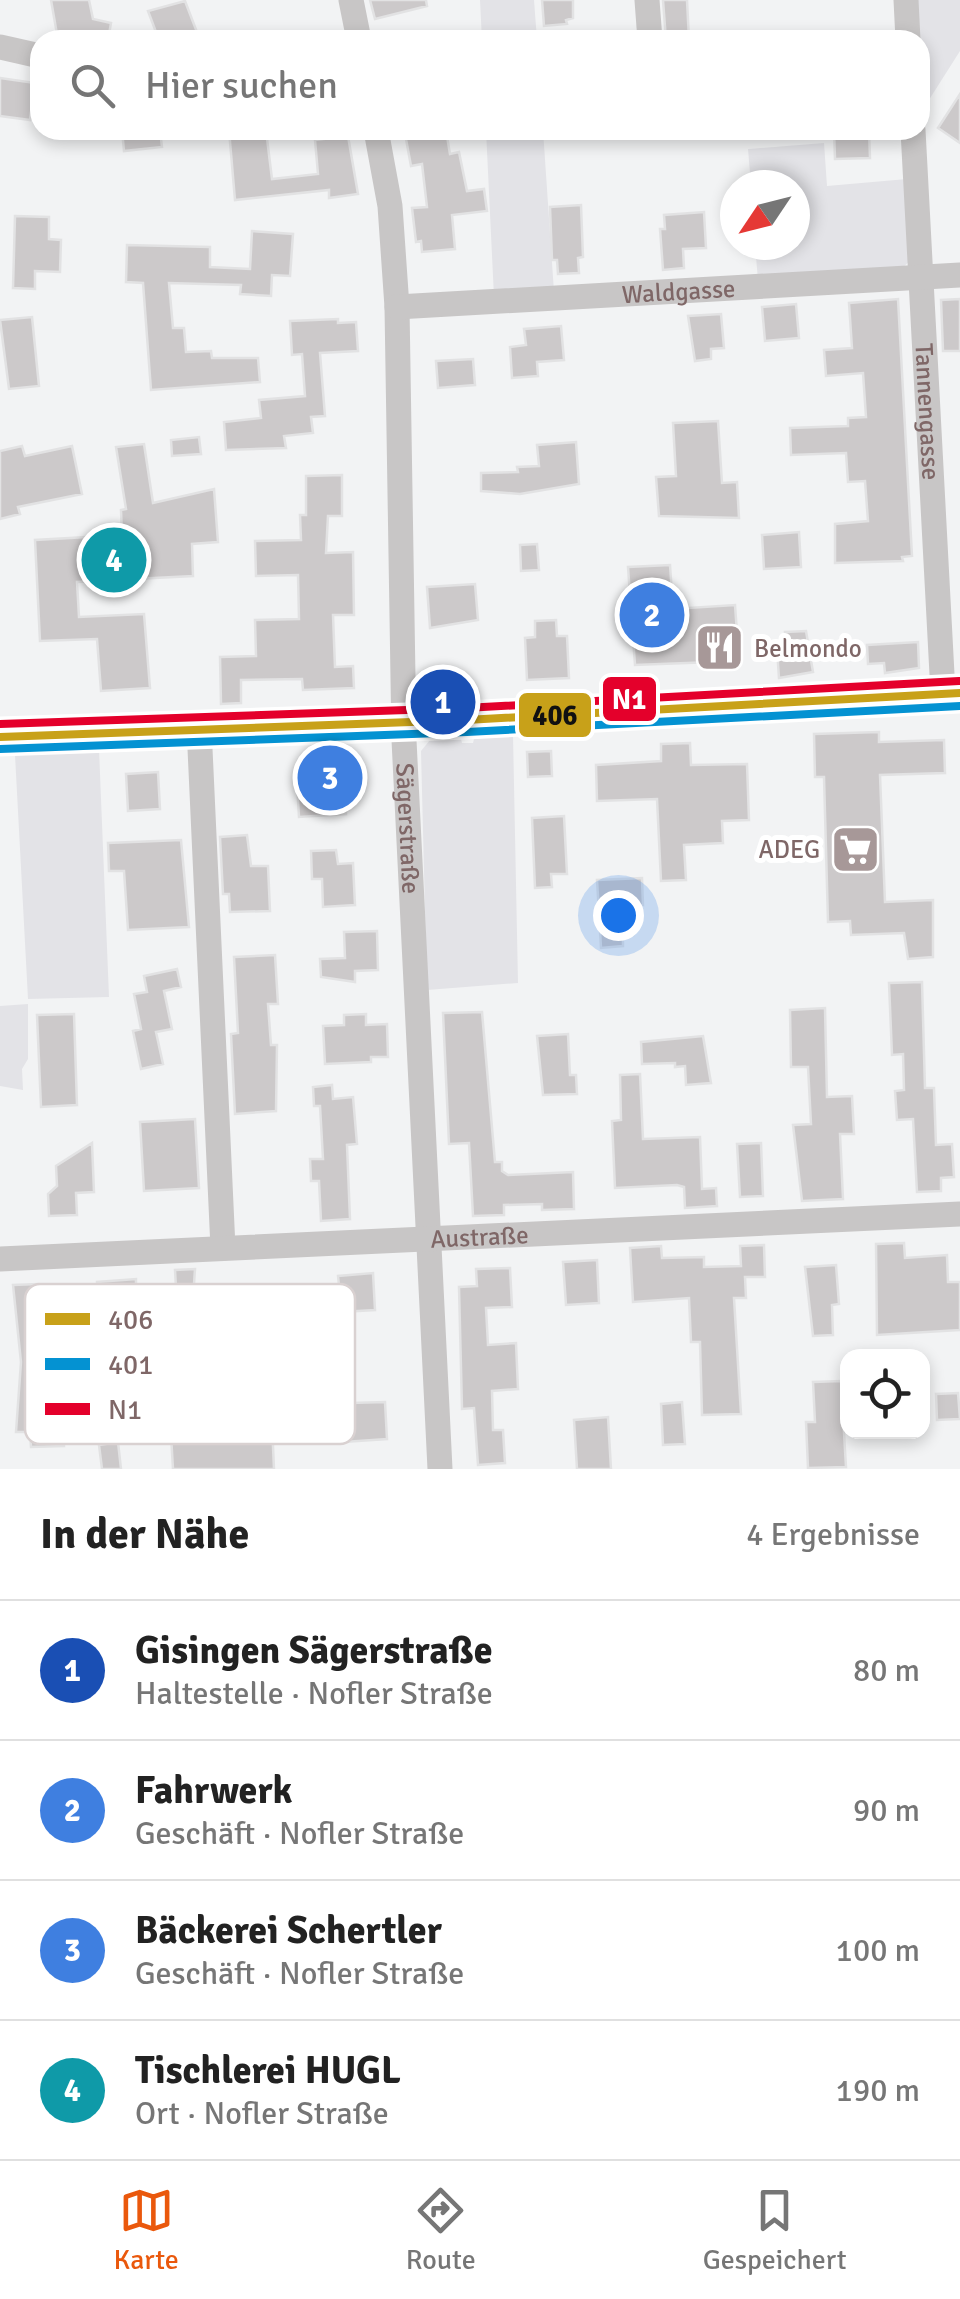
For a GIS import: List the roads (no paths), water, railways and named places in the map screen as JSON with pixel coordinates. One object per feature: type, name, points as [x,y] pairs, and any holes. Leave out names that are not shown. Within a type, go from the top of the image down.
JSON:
[{"type":"main road","points":[[0,737],[199,727],[404,723],[952,693]]},
{"type":"street","points":[[350,0],[356,30]]},
{"type":"street","points":[[647,0],[649,30]]},
{"type":"street","points":[[906,0],[908,30]]},
{"type":"street","points":[[0,47],[30,54]]},
{"type":"street","name":"Sägerstraße","points":[[378,140],[390,206],[397,307],[404,723],[440,1469]]},
{"type":"street","name":"Tannengasse","points":[[914,140],[952,693]]},
{"type":"street","name":"Waldgasse","points":[[397,307],[960,275]]},
{"type":"street","points":[[199,727],[222,1248]]},
{"type":"street","name":"Austraße","points":[[0,1259],[960,1214]]},
{"type":"place","name":"Tischlerei HUGL","points":[[114,560]]},
{"type":"place","name":"Fahrwerk","points":[[652,615]]},
{"type":"place","name":"Belmondo","points":[[719,648]]},
{"type":"place","name":"Gisingen Sägerstraße","points":[[443,702]]},
{"type":"place","name":"Bäckerei Schertler","points":[[330,778]]},
{"type":"place","name":"ADEG","points":[[855,849]]}]
